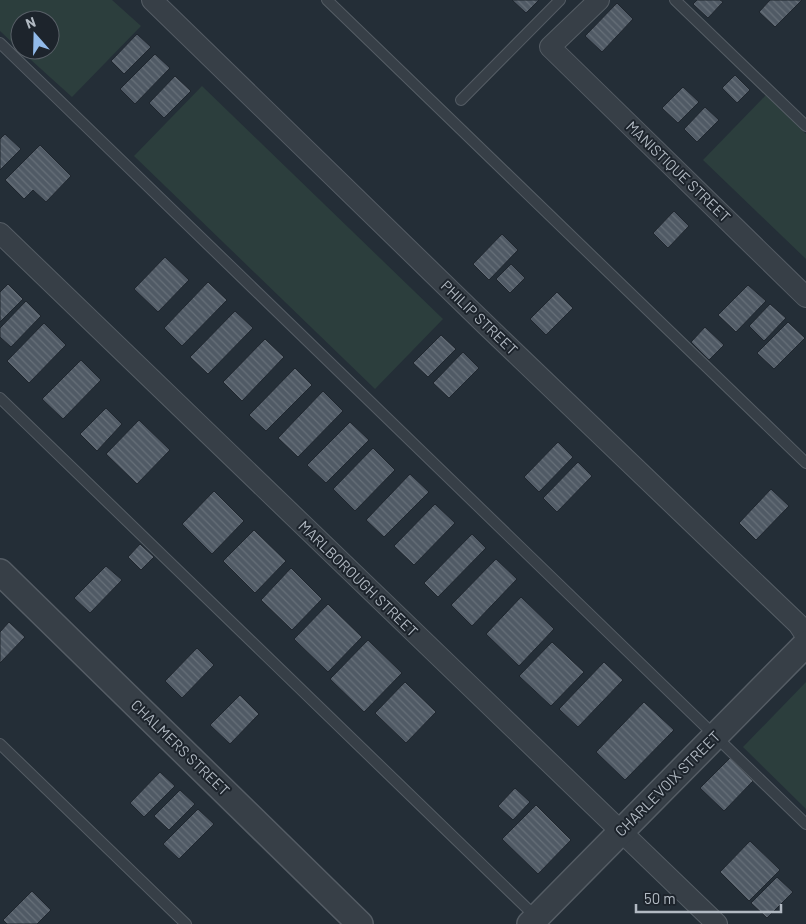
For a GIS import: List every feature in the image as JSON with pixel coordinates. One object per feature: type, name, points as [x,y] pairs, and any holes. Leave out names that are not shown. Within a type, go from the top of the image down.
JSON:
[{"type":"street","name":"PHILIP STREET","points":[[152,0],[485,324],[798,624],[806,636]]},
{"type":"street","name":"MANISTIQUE STREET","points":[[599,0],[550,47],[806,297]]},
{"type":"street","name":"MARLBOROUGH STREET","points":[[0,233],[717,924]]},
{"type":"street","name":"CHALMERS STREET","points":[[0,572],[360,924]]},
{"type":"street","name":"CHARLEVOIX STREET","points":[[537,922],[621,832],[806,644]]},
{"type":"lane","points":[[327,0],[806,463]]},
{"type":"lane","points":[[461,100],[560,0]]},
{"type":"lane","points":[[675,0],[806,126]]},
{"type":"lane","points":[[0,43],[714,737],[806,824]]},
{"type":"lane","points":[[0,398],[537,922]]},
{"type":"lane","points":[[0,744],[186,924]]},
{"type":"shaded area","points":[[0,0],[112,0],[141,26],[72,97],[31,60],[60,60],[60,10],[10,10],[10,40],[0,31]]},
{"type":"shaded area","points":[[202,86],[443,319],[375,389],[134,156]]},
{"type":"shaded area","points":[[766,95],[806,134],[806,259],[703,160]]},
{"type":"shaded area","points":[[806,682],[806,809],[743,747]]},
{"type":"building","points":[[512,0],[539,0],[526,13]]},
{"type":"building","points":[[697,0],[720,0],[723,2],[708,18],[693,4]]},
{"type":"building","points":[[770,0],[802,0],[775,27],[759,12]]},
{"type":"building","points":[[617,3],[633,19],[602,52],[585,36]]},
{"type":"building","points":[[137,34],[151,47],[124,74],[111,61]]},
{"type":"building","points":[[155,54],[170,68],[135,104],[120,89]]},
{"type":"building","points":[[735,75],[750,90],[737,103],[722,88]]},
{"type":"building","points":[[175,76],[191,91],[164,118],[149,103]]},
{"type":"building","points":[[683,87],[699,102],[678,123],[662,108]]},
{"type":"building","points":[[705,107],[719,120],[697,142],[684,129]]},
{"type":"building","points":[[5,134],[21,149],[0,170],[0,139]]},
{"type":"building","points":[[40,145],[71,176],[46,202],[33,190],[24,199],[5,180]]},
{"type":"building","points":[[674,211],[689,226],[668,248],[653,233]]},
{"type":"building","points":[[502,234],[518,250],[489,280],[473,264]]},
{"type":"building","points":[[165,257],[189,280],[158,312],[134,289]]},
{"type":"building","points":[[511,264],[525,278],[510,293],[496,279]]},
{"type":"building","points":[[208,282],[227,300],[182,346],[164,328]]},
{"type":"building","points":[[8,284],[23,299],[0,322],[0,292]]},
{"type":"building","points":[[748,285],[766,301],[736,332],[718,315]]},
{"type":"building","points":[[557,292],[573,308],[546,335],[530,319]]},
{"type":"building","points":[[26,301],[41,316],[11,347],[0,337],[0,328]]},
{"type":"building","points":[[770,304],[786,318],[764,341],[749,326]]},
{"type":"building","points":[[235,311],[253,328],[208,374],[190,357]]},
{"type":"building","points":[[788,322],[805,338],[774,369],[757,353]]},
{"type":"building","points":[[44,323],[66,345],[29,383],[7,361]]},
{"type":"building","points":[[705,327],[724,345],[709,360],[691,342]]},
{"type":"building","points":[[441,335],[456,349],[428,377],[413,363]]},
{"type":"building","points":[[265,339],[284,357],[242,401],[223,382]]},
{"type":"building","points":[[463,352],[479,368],[449,398],[433,383]]},
{"type":"building","points":[[81,360],[101,380],[63,419],[42,399]]},
{"type":"building","points":[[295,368],[312,385],[266,431],[249,415]]},
{"type":"building","points":[[323,391],[343,411],[298,457],[278,438]]},
{"type":"building","points":[[106,408],[122,424],[97,451],[80,434]]},
{"type":"building","points":[[139,420],[170,450],[137,484],[106,454]]},
{"type":"building","points":[[350,422],[369,440],[326,483],[307,465]]},
{"type":"building","points":[[558,442],[573,457],[539,492],[524,477]]},
{"type":"building","points":[[373,448],[395,470],[355,511],[333,489]]},
{"type":"building","points":[[578,462],[592,476],[557,512],[543,498]]},
{"type":"building","points":[[410,474],[429,492],[384,537],[366,520]]},
{"type":"building","points":[[771,489],[789,506],[756,540],[739,523]]},
{"type":"building","points":[[214,491],[244,521],[212,554],[182,524]]},
{"type":"building","points":[[435,504],[455,523],[414,565],[394,546]]},
{"type":"building","points":[[254,530],[286,561],[255,593],[223,561]]},
{"type":"building","points":[[472,534],[486,548],[438,597],[424,583]]},
{"type":"building","points":[[140,544],[154,557],[141,570],[128,557]]},
{"type":"building","points":[[496,559],[517,579],[472,626],[451,605]]},
{"type":"building","points":[[106,566],[122,580],[90,613],[74,598]]},
{"type":"building","points":[[291,568],[322,599],[292,630],[261,600]]},
{"type":"building","points":[[521,597],[554,629],[519,666],[486,634]]},
{"type":"building","points":[[328,604],[362,637],[328,672],[294,639]]},
{"type":"building","points":[[9,622],[25,637],[0,663],[0,632]]},
{"type":"building","points":[[368,640],[402,673],[364,712],[330,679]]},
{"type":"building","points":[[552,642],[584,672],[551,706],[519,676]]},
{"type":"building","points":[[197,648],[214,665],[182,698],[165,681]]},
{"type":"building","points":[[604,662],[623,680],[578,727],[559,709]]},
{"type":"building","points":[[405,682],[436,712],[406,743],[375,713]]},
{"type":"building","points":[[240,695],[259,714],[230,744],[210,725]]},
{"type":"building","points":[[644,702],[674,730],[625,780],[596,752]]},
{"type":"building","points":[[730,758],[753,781],[724,811],[700,788]]},
{"type":"building","points":[[160,772],[175,786],[144,817],[130,803]]},
{"type":"building","points":[[515,788],[530,802],[513,820],[498,806]]},
{"type":"building","points":[[180,790],[195,804],[169,830],[154,816]]},
{"type":"building","points":[[536,805],[571,840],[538,874],[502,839]]},
{"type":"building","points":[[198,809],[214,824],[179,859],[163,844]]},
{"type":"building","points":[[750,841],[780,870],[749,901],[720,872]]},
{"type":"building","points":[[777,877],[793,892],[767,918],[751,903]]},
{"type":"building","points":[[32,891],[51,910],[37,924],[7,924],[3,920]]}]
